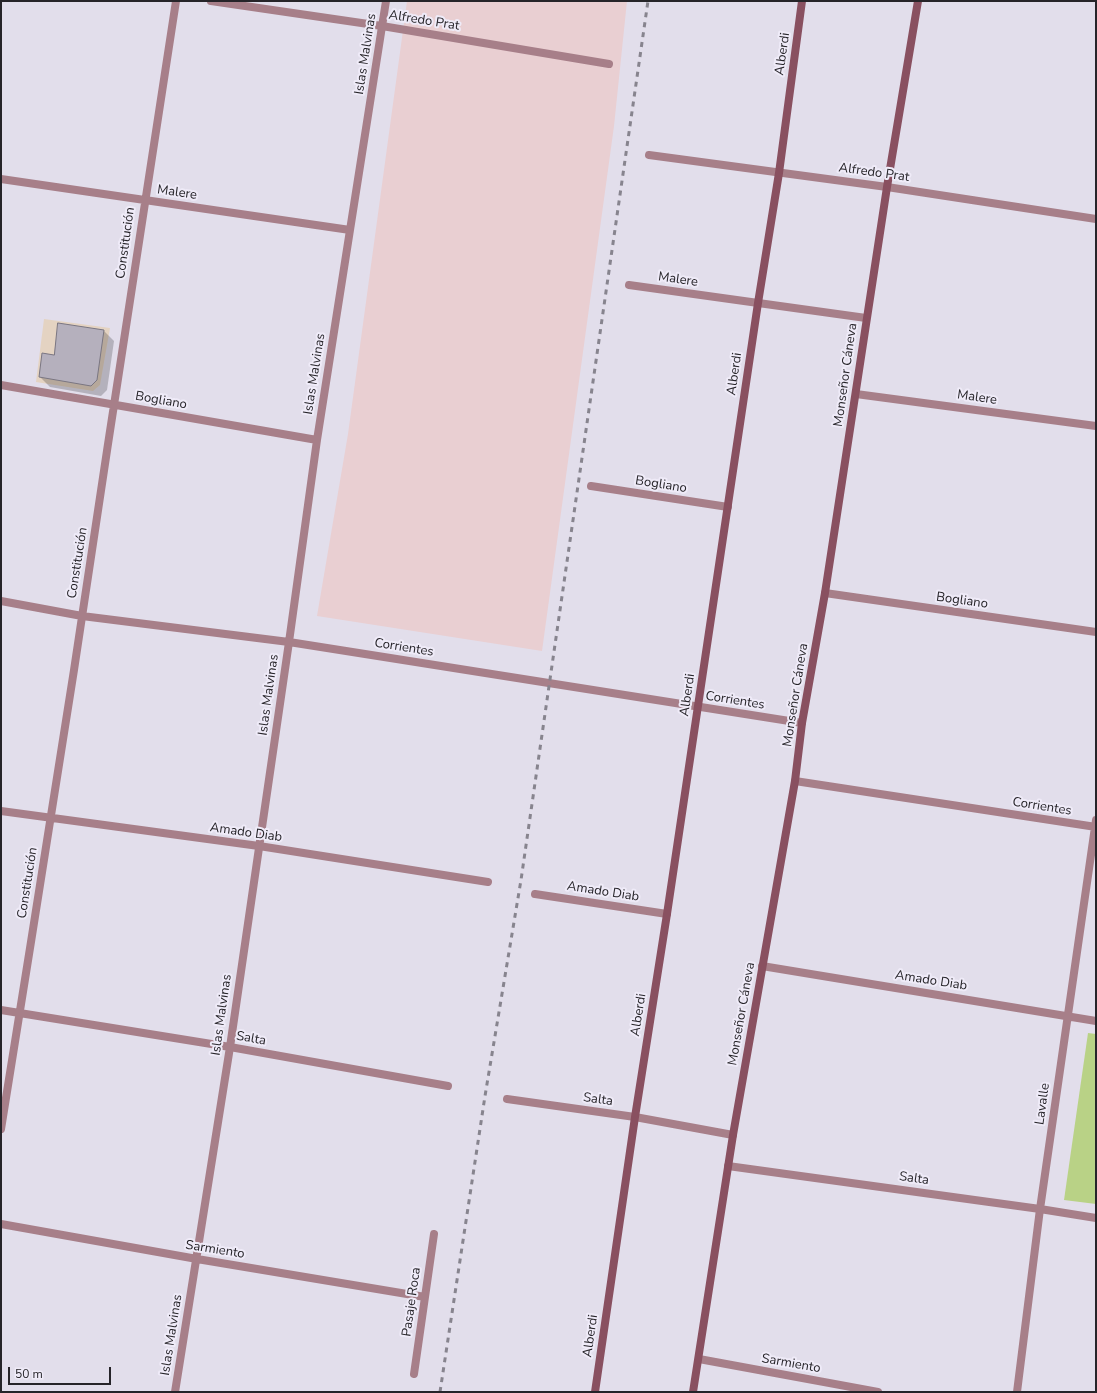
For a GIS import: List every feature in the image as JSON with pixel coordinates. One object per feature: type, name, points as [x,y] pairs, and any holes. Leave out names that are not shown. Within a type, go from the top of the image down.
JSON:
[{"type":"street","name":"Constitución","points":[[1,1129],[51,818],[115,404],[144,201],[176,1]]},
{"type":"street","name":"Alfredo Prat","points":[[211,1],[382,26],[609,64]]},
{"type":"street","name":"Islas Malvinas","points":[[175,1392],[230,1048],[317,440],[386,1]]},
{"type":"street","name":"Alberdi","points":[[595,1392],[635,1117],[779,173],[802,1]]},
{"type":"street","name":"Monseñor Cáneva","points":[[693,1392],[733,1135],[795,781],[802,724],[825,593],[856,394],[866,318],[918,1]]},
{"type":"street","name":"Alfredo Prat","points":[[649,155],[887,187],[1096,219]]},
{"type":"street","name":"Malere","points":[[1,179],[350,230]]},
{"type":"street","name":"Malere","points":[[629,285],[866,318]]},
{"type":"street","name":"Bogliano","points":[[1,385],[317,440]]},
{"type":"street","name":"Malere","points":[[856,394],[1096,426]]},
{"type":"street","name":"Bogliano","points":[[591,486],[728,507]]},
{"type":"street","name":"Bogliano","points":[[825,593],[1096,632]]},
{"type":"street","name":"Corrientes","points":[[1,601],[82,616],[289,642],[802,724]]},
{"type":"street","name":"Corrientes","points":[[795,781],[1096,825]]},
{"type":"street","name":"Amado Diab","points":[[1,811],[259,846],[488,882]]},
{"type":"street","name":"Lavalle","points":[[1017,1392],[1040,1208],[1096,825]]},
{"type":"street","name":"Amado Diab","points":[[535,894],[667,914]]},
{"type":"street","name":"Amado Diab","points":[[762,966],[1096,1021]]},
{"type":"street","name":"Salta","points":[[1,1010],[448,1086]]},
{"type":"street","name":"Salta","points":[[507,1099],[635,1117],[733,1135]]},
{"type":"street","name":"Salta","points":[[728,1166],[1040,1208],[1096,1218]]},
{"type":"street","name":"Sarmiento","points":[[1,1224],[197,1260],[425,1296]]},
{"type":"street","name":"Pasaje Roca","points":[[414,1374],[434,1234]]},
{"type":"street","name":"Sarmiento","points":[[699,1359],[878,1392]]},
{"type":"shaded area","points":[[407,1],[627,1],[614,126],[542,651],[317,616],[348,434]]},
{"type":"shaded area","points":[[44,319],[110,328],[100,385],[93,391],[36,382]]},
{"type":"green space","points":[[1088,1033],[1096,1034],[1096,1204],[1064,1200]]},
{"type":"building","points":[[58,323],[104,330],[97,380],[91,386],[39,377],[42,353],[54,355]]},
{"type":"railway","points":[[440,1392],[485,1096],[521,880],[648,1]]}]
